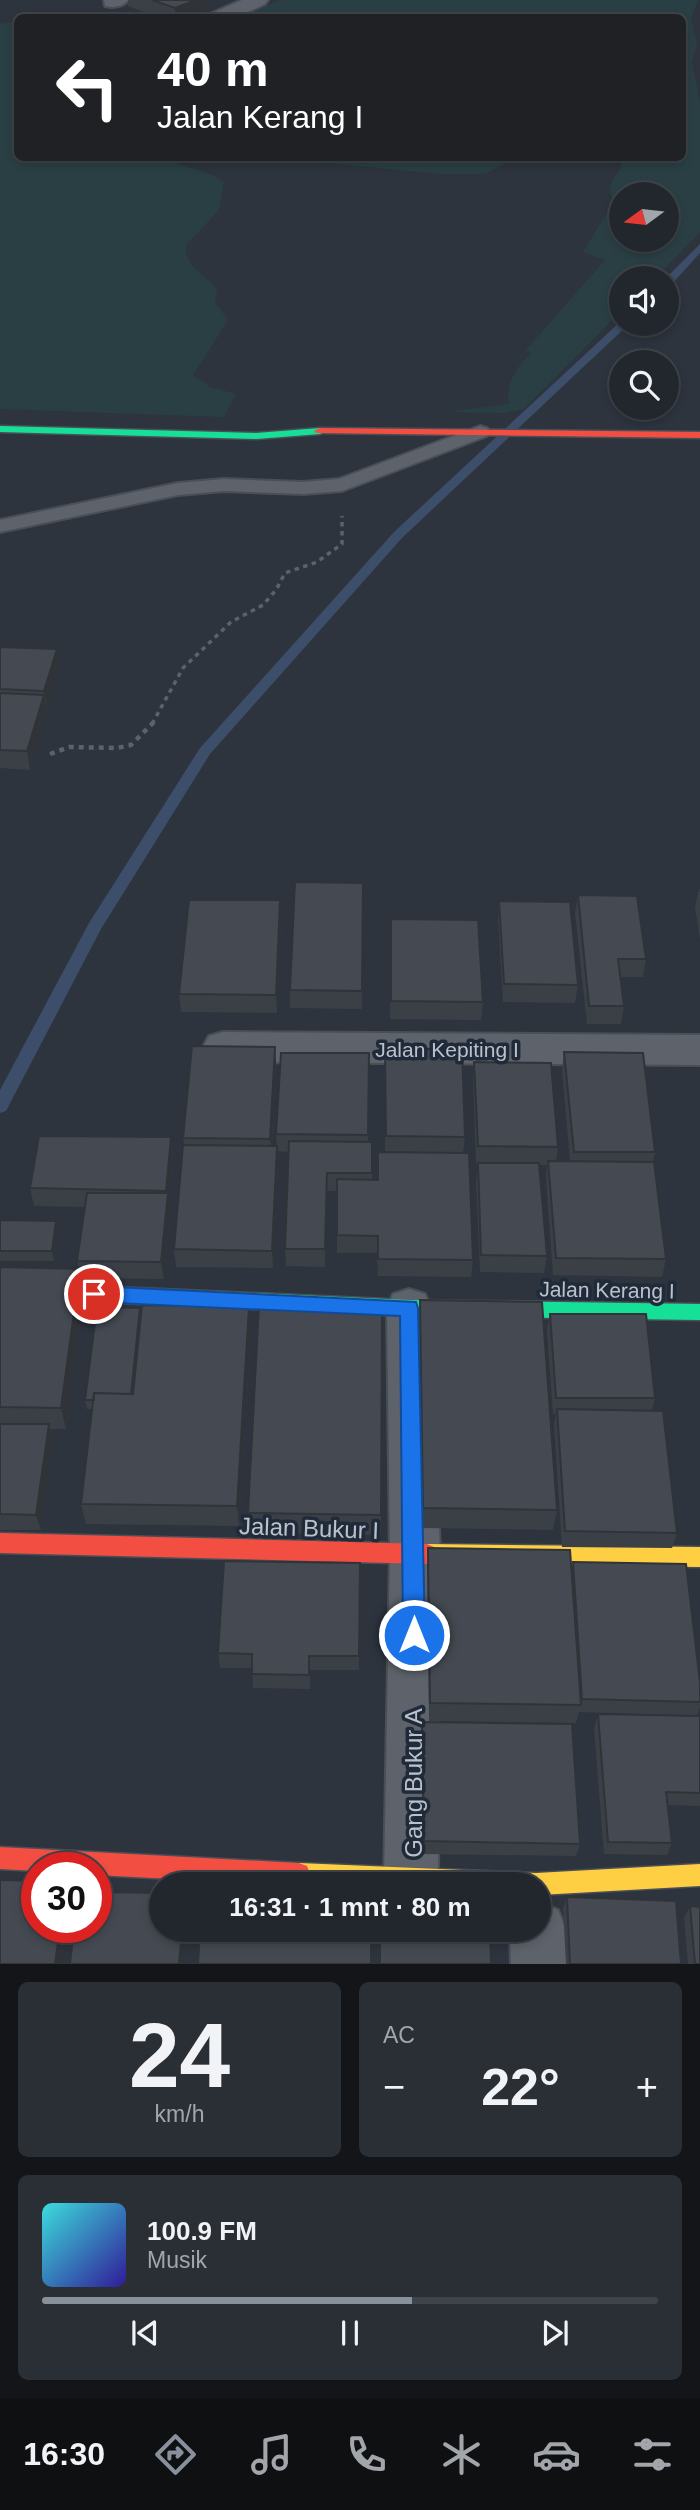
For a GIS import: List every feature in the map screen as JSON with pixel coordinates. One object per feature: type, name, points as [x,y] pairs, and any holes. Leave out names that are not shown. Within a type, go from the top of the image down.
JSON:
[{"type":"street","points":[[220,11],[258,0]]},
{"type":"street","points":[[0,429],[244,436],[314,431],[700,435]]},
{"type":"street","name":"Jalan Kepiting I","points":[[194,1047],[700,1050]]},
{"type":"street","name":"Jalan Kerang I","points":[[94,1294],[409,1308],[700,1312]]},
{"type":"street","name":"Gang Bukur A","points":[[409,1308],[415,1554],[412,1872]]},
{"type":"street","name":"Jalan Bukur I","points":[[0,1543],[415,1554],[700,1557]]},
{"type":"street","points":[[0,1858],[262,1872]]},
{"type":"street","points":[[551,1898],[700,1875]]},
{"type":"street","points":[[539,1942],[540,1964]]},
{"type":"lane","points":[[0,526],[178,489],[224,485],[303,488],[350,482],[480,432]]},
{"type":"path","points":[[50,754],[69,747],[117,748],[131,745],[143,736],[154,722],[183,668],[231,622],[263,605],[276,590],[285,573],[317,562],[342,544],[342,497],[350,482]]},
{"type":"green space","points":[[280,0],[698,0],[691,18],[697,44],[692,62],[700,102],[700,232],[667,266],[609,266],[609,323],[524,409],[505,413],[449,412],[509,404],[509,389],[513,376],[532,352],[525,351],[605,260],[583,252],[609,209],[609,252],[679,252],[679,182],[612,182],[621,168],[620,161],[686,161],[686,14],[246,14]]},
{"type":"green space","points":[[14,22],[14,161],[173,161],[210,174],[224,182],[219,210],[186,245],[186,254],[192,266],[217,288],[215,302],[228,320],[193,375],[210,387],[236,394],[224,417],[0,409],[0,24]]},
{"type":"green space","points":[[305,161],[513,161],[485,174],[441,174]]},
{"type":"building","points":[[152,0],[196,0],[175,8]]},
{"type":"building","points":[[0,647],[57,649],[44,691],[0,689]]},
{"type":"building","points":[[0,693],[44,695],[27,751],[0,750]]},
{"type":"building","points":[[295,882],[363,883],[362,991],[290,990]]},
{"type":"building","points":[[578,895],[637,896],[646,959],[618,959],[624,1006],[589,1006]]},
{"type":"building","points":[[189,900],[280,900],[276,995],[179,994]]},
{"type":"building","points":[[499,901],[570,902],[578,985],[504,984]]},
{"type":"building","points":[[391,919],[478,920],[483,1002],[391,1001]]},
{"type":"building","points":[[192,1046],[275,1047],[270,1139],[183,1138]]},
{"type":"building","points":[[385,1049],[462,1049],[465,1137],[386,1136]]},
{"type":"building","points":[[564,1052],[643,1053],[655,1152],[574,1152]]},
{"type":"building","points":[[281,1053],[369,1053],[368,1135],[276,1134]]},
{"type":"building","points":[[474,1062],[551,1063],[558,1147],[478,1146]]},
{"type":"building","points":[[39,1136],[171,1137],[166,1191],[30,1188]]},
{"type":"building","points":[[289,1141],[372,1142],[372,1173],[327,1173],[325,1249],[285,1249]]},
{"type":"building","points":[[183,1145],[277,1146],[272,1251],[174,1249]]},
{"type":"building","points":[[378,1152],[469,1153],[473,1260],[378,1259],[378,1236],[337,1235],[337,1179],[378,1180]]},
{"type":"building","points":[[548,1161],[654,1162],[666,1259],[556,1258]]},
{"type":"building","points":[[478,1163],[539,1163],[547,1256],[481,1255]]},
{"type":"building","points":[[87,1193],[168,1193],[161,1262],[77,1261]]},
{"type":"building","points":[[0,1220],[56,1221],[52,1251],[0,1251]]},
{"type":"building","points":[[0,1267],[80,1269],[61,1408],[0,1407]]},
{"type":"building","points":[[420,1300],[542,1302],[557,1510],[423,1508]]},
{"type":"building","points":[[142,1305],[249,1307],[237,1506],[81,1504],[94,1393],[133,1394]]},
{"type":"building","points":[[259,1305],[382,1307],[381,1515],[248,1513]]},
{"type":"building","points":[[97,1307],[140,1308],[131,1394],[94,1393],[94,1400],[85,1400]]},
{"type":"building","points":[[550,1314],[646,1314],[655,1398],[556,1398]]},
{"type":"building","points":[[557,1409],[663,1411],[677,1533],[565,1531]]},
{"type":"building","points":[[0,1424],[49,1424],[36,1515],[0,1514]]},
{"type":"building","points":[[428,1548],[570,1550],[581,1705],[430,1703]]},
{"type":"building","points":[[224,1561],[360,1563],[359,1656],[309,1656],[309,1675],[252,1674],[252,1654],[218,1653]]},
{"type":"building","points":[[573,1562],[686,1564],[700,1702],[582,1699]]},
{"type":"building","points":[[598,1714],[700,1716],[700,1793],[666,1792],[672,1843],[608,1842]]},
{"type":"building","points":[[422,1722],[572,1724],[580,1844],[424,1841]]},
{"type":"building","points":[[0,1880],[21,1881],[21,1943],[58,1943],[55,1964],[0,1964]]},
{"type":"building","points":[[112,1892],[149,1893],[149,1942],[181,1942],[179,1964],[70,1964],[72,1943],[112,1943]]},
{"type":"building","points":[[567,1897],[676,1901],[681,1964],[570,1964]]},
{"type":"building","points":[[690,1906],[700,1907],[700,1964],[695,1964]]},
{"type":"building","points":[[199,1942],[371,1942],[371,1964],[198,1964]]},
{"type":"building","points":[[380,1942],[490,1942],[491,1964],[380,1964]]},
{"type":"waterway","points":[[679,270],[700,247]]},
{"type":"waterway","points":[[0,1106],[94,927],[205,751],[398,535],[611,336]]},
{"type":"traffic: fast","points":[[0,429],[256,436],[320,431]]},
{"type":"traffic: fast","points":[[94,1294],[409,1308],[700,1312]]},
{"type":"traffic: slow","points":[[427,1554],[700,1557]]},
{"type":"traffic: slow","points":[[551,1883],[700,1875]]},
{"type":"traffic: jam","points":[[320,431],[700,435]]},
{"type":"traffic: jam","points":[[0,1543],[427,1554]]},
{"type":"traffic: jam","points":[[0,1858],[262,1872]]},
{"type":"route","points":[[94,1294],[409,1308],[415,1554],[414,1635]]}]
